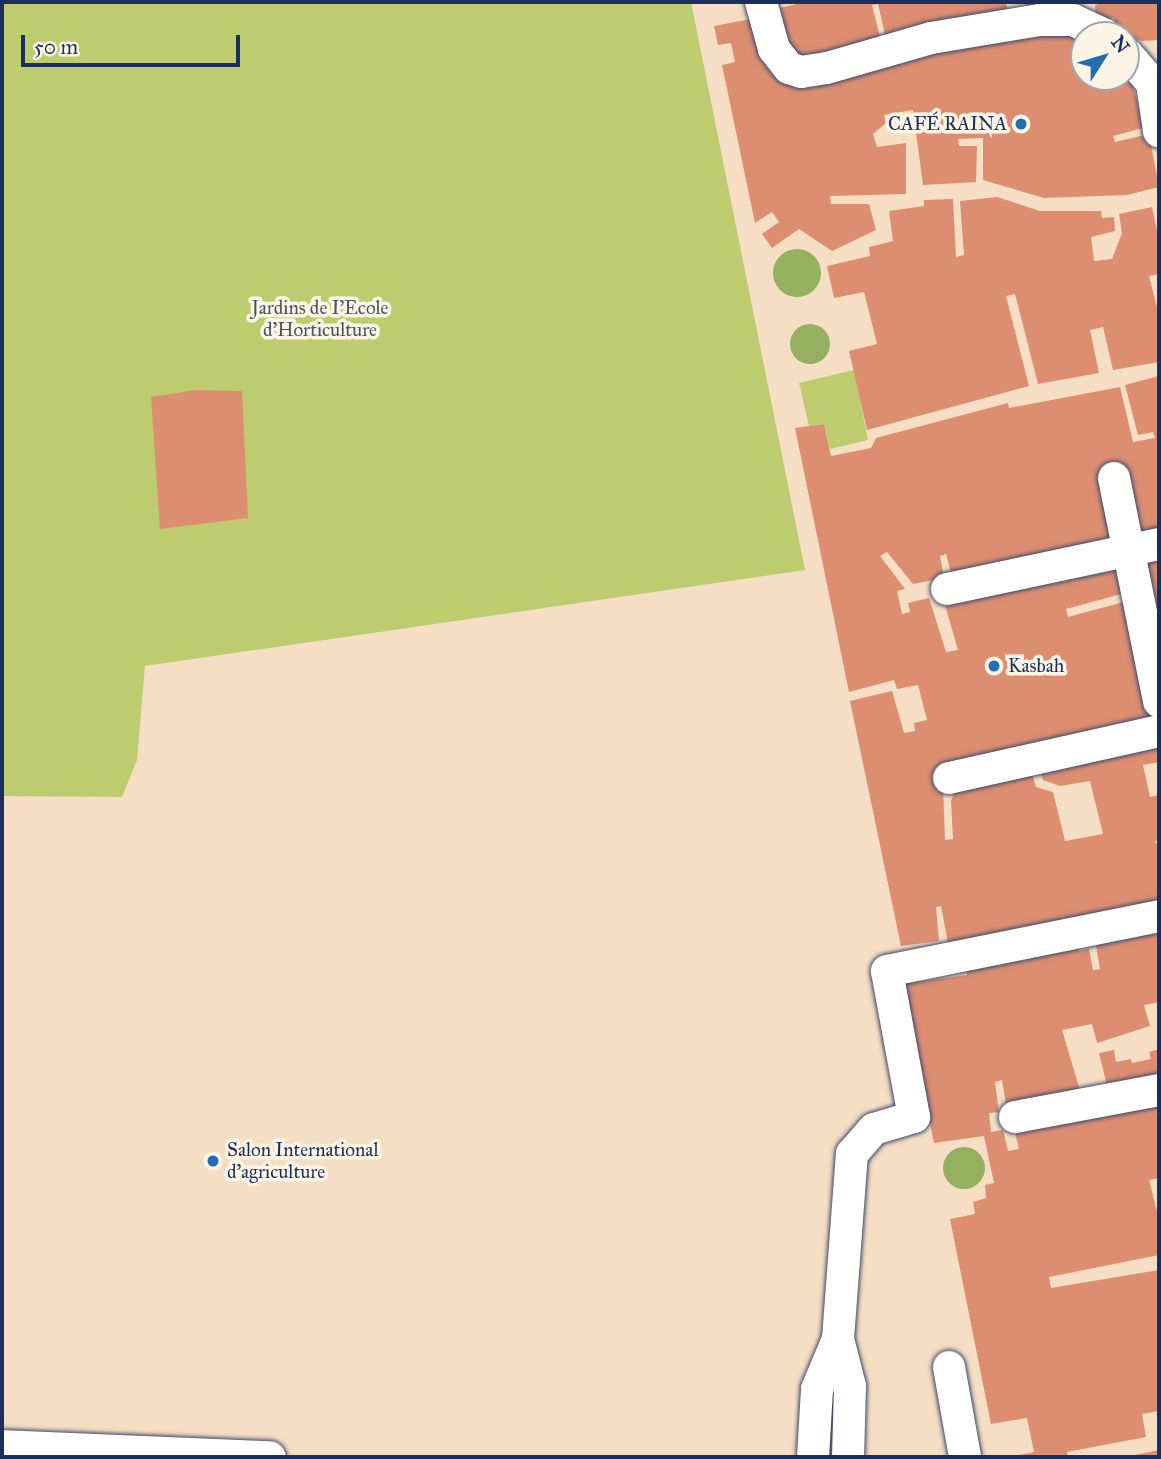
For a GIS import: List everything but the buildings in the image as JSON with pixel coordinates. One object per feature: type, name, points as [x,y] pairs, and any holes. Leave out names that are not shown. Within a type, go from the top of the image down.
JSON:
[{"type":"street","points":[[761,2],[774,49],[789,68],[800,72],[931,38],[1040,20],[1075,21]]},
{"type":"street","points":[[1140,63],[1156,75],[1159,131]]},
{"type":"street","points":[[1114,478],[1159,702]]},
{"type":"street","points":[[947,589],[1159,544]]},
{"type":"street","points":[[949,778],[1159,732]]},
{"type":"street","points":[[813,1457],[817,1389],[838,1339],[852,1154],[874,1129],[914,1118],[887,971],[965,952],[1159,916]]},
{"type":"street","points":[[1015,1116],[1159,1090]]},
{"type":"street","points":[[838,1339],[850,1386],[848,1457]]},
{"type":"street","points":[[949,1367],[965,1457]]},
{"type":"street","points":[[2,1446],[270,1457]]},
{"type":"green space","name":"Jardins de I'Ecole d'Horticulture","points":[[2,2],[691,2],[805,570],[145,666],[137,760],[122,797],[2,796]]},
{"type":"green space","points":[[797,249],[814,256],[821,273],[814,290],[797,297],[780,290],[773,273],[780,256]]},
{"type":"green space","points":[[810,324],[824,330],[830,344],[824,358],[810,364],[796,358],[790,344],[796,330]]},
{"type":"green space","points":[[854,370],[868,440],[830,449],[824,424],[809,426],[799,383]]},
{"type":"green space","points":[[964,1147],[979,1153],[985,1168],[979,1183],[964,1189],[949,1183],[943,1168],[949,1153]]},
{"type":"place","name":"CAFÉ RAINA","points":[[1021,124]]},
{"type":"place","name":"Kasbah","points":[[994,666]]},
{"type":"place","name":"Salon International d'agriculture","points":[[213,1161]]}]
